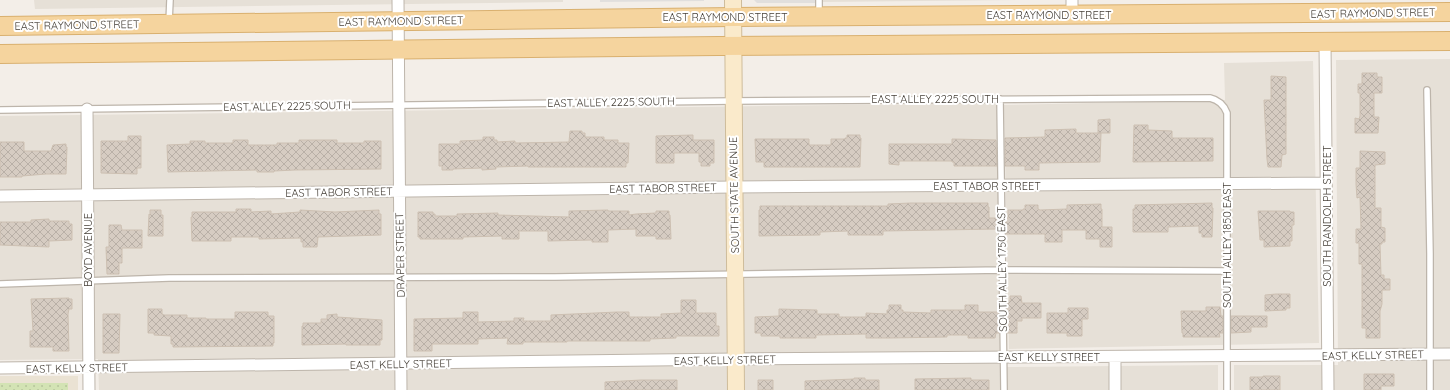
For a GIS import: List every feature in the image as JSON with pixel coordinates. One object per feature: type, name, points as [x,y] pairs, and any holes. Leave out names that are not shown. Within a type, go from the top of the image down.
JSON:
[{"type":"main road","name":"EAST RAYMOND STREET","points":[[0,26],[398,21],[733,8],[1405,6],[1450,12]]},
{"type":"main road","points":[[0,54],[733,46],[1450,41]]},
{"type":"street","name":"DRAPER STREET","points":[[398,0],[401,390]]},
{"type":"street","name":"SOUTH STATE AVENUE","points":[[733,8],[736,390]]},
{"type":"street","name":"SOUTH RANDOLPH STREET","points":[[1326,42],[1328,390]]},
{"type":"street","name":"BOYD AVENUE","points":[[87,109],[89,390]]},
{"type":"street","name":"EAST TABOR STREET","points":[[0,196],[734,187],[1326,183]]},
{"type":"street","name":"EAST KELLY STREET","points":[[0,368],[736,359],[1450,354]]},
{"type":"street","points":[[1115,357],[1115,390]]},
{"type":"lane","points":[[169,23],[170,0]]},
{"type":"lane","points":[[1427,90],[1430,254],[1430,390]]},
{"type":"lane","name":"EAST ALLEY 2225 SOUTH","points":[[0,110],[1000,99],[1210,98],[1216,99],[1221,103]]},
{"type":"lane","name":"SOUTH ALLEY 1750 EAST","points":[[1000,99],[1004,390]]},
{"type":"lane","name":"SOUTH ALLEY 1850 EAST","points":[[1221,103],[1227,113],[1227,390]]},
{"type":"lane","points":[[0,284],[170,278],[401,278],[1002,270],[1227,271]]},
{"type":"shaded area","points":[[34,0],[563,0],[563,2],[35,9]]},
{"type":"shaded area","points":[[600,0],[704,0],[704,1],[600,2]]},
{"type":"shaded area","points":[[754,0],[817,0],[817,3],[757,3]]},
{"type":"shaded area","points":[[822,0],[1020,0],[822,2]]},
{"type":"shaded area","points":[[1450,59],[1450,390],[1234,390],[1234,365],[1338,365],[1336,60]]},
{"type":"shaded area","points":[[1313,61],[1319,343],[1009,349],[1004,105],[1225,100],[1224,63]]},
{"type":"shaded area","points":[[998,103],[1000,390],[99,390],[98,359],[0,360],[0,116]]},
{"type":"shaded area","points":[[1218,365],[1218,390],[1006,390],[1006,367]]},
{"type":"shaded area","points":[[0,376],[78,376],[78,390],[0,390]]},
{"type":"green space","points":[[0,383],[68,383],[68,390],[0,390]]},
{"type":"building","points":[[1362,73],[1377,73],[1377,77],[1382,77],[1382,93],[1374,93],[1374,117],[1379,117],[1378,133],[1355,133],[1355,118],[1359,119],[1360,116],[1360,93],[1358,93],[1358,84],[1362,84]]},
{"type":"building","points":[[1271,76],[1286,77],[1286,154],[1282,155],[1281,167],[1268,167],[1267,159],[1264,100],[1271,100]]},
{"type":"building","points":[[1110,119],[1110,133],[1098,133],[1098,120]]},
{"type":"building","points":[[1134,125],[1148,125],[1148,130],[1172,131],[1172,138],[1213,138],[1213,161],[1133,162]]},
{"type":"building","points":[[1076,129],[1076,133],[1101,133],[1100,162],[1039,163],[1039,170],[1025,170],[1025,166],[1005,166],[1005,138],[1045,137],[1045,130]]},
{"type":"building","points":[[570,131],[582,131],[582,133],[585,133],[585,137],[604,137],[604,140],[618,140],[618,143],[629,143],[628,163],[626,163],[626,167],[528,166],[496,167],[496,169],[482,170],[482,168],[442,170],[442,166],[439,166],[439,144],[460,144],[460,141],[483,140],[483,137],[494,137],[494,140],[497,140],[497,142],[569,142]]},
{"type":"building","points":[[693,135],[693,140],[714,140],[714,163],[710,163],[710,166],[701,166],[701,162],[699,162],[699,153],[674,153],[674,163],[656,163],[656,136]]},
{"type":"building","points":[[847,135],[860,135],[860,167],[764,167],[764,162],[756,162],[755,139],[809,139],[809,145],[831,145],[831,139],[845,139],[847,138]]},
{"type":"building","points":[[128,136],[141,136],[141,168],[137,168],[137,174],[101,173],[101,141],[128,141]]},
{"type":"building","points":[[952,139],[996,140],[997,166],[954,166],[954,162],[952,161],[899,161],[899,165],[889,164],[889,144],[952,144]]},
{"type":"building","points":[[233,140],[248,140],[248,145],[299,143],[299,140],[337,140],[337,143],[364,143],[364,141],[381,141],[381,169],[295,170],[274,172],[257,172],[257,170],[168,172],[167,145],[190,144],[190,141],[205,141],[205,143],[233,143]]},
{"type":"building","points":[[0,142],[24,142],[24,151],[51,151],[53,145],[66,144],[66,174],[0,177]]},
{"type":"building","points":[[1360,151],[1385,152],[1385,164],[1375,165],[1375,208],[1381,208],[1381,227],[1385,228],[1385,242],[1380,244],[1381,275],[1384,275],[1384,279],[1390,279],[1390,290],[1382,290],[1380,338],[1366,338],[1366,328],[1362,328],[1362,264],[1359,264],[1359,243],[1356,243],[1356,229],[1361,229],[1360,197],[1357,198],[1356,184],[1356,168],[1360,168]]},
{"type":"building","points":[[988,203],[989,218],[997,218],[998,229],[883,231],[883,235],[848,235],[848,231],[820,232],[820,235],[759,236],[760,206],[888,206],[888,204]]},
{"type":"building","points":[[1212,203],[1212,237],[1202,237],[1202,233],[1199,233],[1199,226],[1168,227],[1168,232],[1133,232],[1133,209],[1135,209],[1135,205]]},
{"type":"building","points":[[1101,204],[1102,227],[1112,227],[1112,247],[1100,247],[1100,239],[1086,239],[1086,230],[1062,230],[1062,242],[1045,242],[1045,234],[1006,234],[1006,218],[1008,218],[1008,210],[1023,210],[1025,209],[1025,205],[1038,205],[1038,209],[1040,210],[1067,209],[1067,205]]},
{"type":"building","points":[[236,209],[251,209],[251,212],[271,211],[271,214],[300,212],[300,210],[335,212],[379,210],[379,214],[381,214],[381,235],[318,237],[317,247],[303,247],[301,238],[259,239],[259,237],[231,237],[231,241],[192,241],[192,212],[236,212]]},
{"type":"building","points":[[150,210],[161,210],[161,215],[163,215],[163,236],[148,236]]},
{"type":"building","points":[[569,211],[629,211],[629,215],[656,213],[656,211],[669,211],[671,239],[656,239],[656,236],[636,236],[636,229],[608,230],[608,242],[592,242],[592,240],[548,241],[548,231],[519,231],[519,239],[502,239],[502,236],[463,237],[463,239],[420,239],[420,237],[418,237],[418,212],[433,212],[435,216],[498,213],[498,215],[569,217]]},
{"type":"building","points":[[1258,211],[1294,212],[1294,225],[1292,225],[1292,241],[1290,241],[1290,246],[1264,247],[1264,240],[1260,240]]},
{"type":"building","points":[[49,219],[49,221],[69,221],[69,224],[72,224],[72,240],[49,241],[49,247],[0,245],[0,222],[31,222],[31,220]]},
{"type":"building","points":[[109,225],[121,225],[122,230],[142,230],[142,248],[122,248],[122,263],[119,263],[119,274],[107,274],[106,247],[109,247]]},
{"type":"building","points":[[1290,294],[1290,308],[1286,308],[1286,310],[1265,311],[1265,295]]},
{"type":"building","points":[[1010,296],[1021,296],[1022,303],[1041,303],[1041,318],[1022,318],[1022,321],[1017,321],[1017,333],[1007,333],[1007,301],[1010,301]]},
{"type":"building","points":[[31,299],[72,299],[72,309],[69,309],[68,314],[69,351],[53,351],[53,347],[30,347],[30,331],[33,331]]},
{"type":"building","points":[[681,300],[696,300],[696,313],[716,313],[716,326],[719,326],[719,336],[676,336],[676,338],[650,339],[650,341],[523,342],[523,344],[507,344],[508,338],[478,339],[478,344],[432,344],[432,351],[414,351],[414,319],[463,318],[463,312],[478,312],[478,322],[514,321],[514,318],[524,318],[523,321],[551,321],[551,315],[617,312],[629,312],[629,317],[661,317],[661,314],[681,313]]},
{"type":"building","points":[[889,305],[901,305],[901,310],[903,310],[903,312],[931,313],[931,310],[965,310],[965,305],[978,305],[978,312],[999,312],[999,333],[996,333],[995,338],[968,338],[968,335],[947,335],[947,337],[866,338],[866,334],[816,335],[816,338],[780,338],[780,336],[761,336],[761,333],[755,333],[755,317],[779,316],[779,309],[817,310],[817,314],[839,314],[839,317],[866,317],[866,313],[887,314]]},
{"type":"building","points":[[1206,307],[1220,307],[1221,316],[1223,316],[1223,333],[1219,333],[1220,337],[1183,337],[1181,311],[1206,311]]},
{"type":"building","points":[[1068,308],[1088,308],[1088,319],[1082,319],[1082,336],[1067,336],[1067,333],[1047,333],[1047,313],[1068,313]]},
{"type":"building","points":[[148,309],[162,309],[162,314],[164,315],[187,315],[187,318],[206,319],[235,319],[235,312],[268,312],[268,316],[274,316],[274,343],[273,346],[173,347],[173,344],[171,344],[171,336],[154,335],[154,333],[148,333]]},
{"type":"building","points":[[103,314],[120,314],[119,353],[103,353]]},
{"type":"building","points":[[337,314],[337,317],[382,320],[382,340],[380,340],[380,345],[302,345],[303,323],[321,323],[321,319],[327,319],[327,315]]},
{"type":"building","points":[[1231,316],[1267,316],[1267,327],[1251,327],[1251,332],[1231,333]]},
{"type":"building","points":[[1364,374],[1394,374],[1394,386],[1381,386],[1381,390],[1364,390]]},
{"type":"building","points":[[1280,376],[1280,390],[1250,390],[1250,377]]},
{"type":"building","points":[[854,378],[879,380],[879,390],[805,390],[805,381]]},
{"type":"building","points":[[971,378],[971,380],[989,380],[989,390],[915,390],[915,379]]},
{"type":"building","points":[[677,380],[677,390],[605,390],[605,382]]},
{"type":"building","points":[[758,380],[773,380],[773,390],[758,390]]}]
